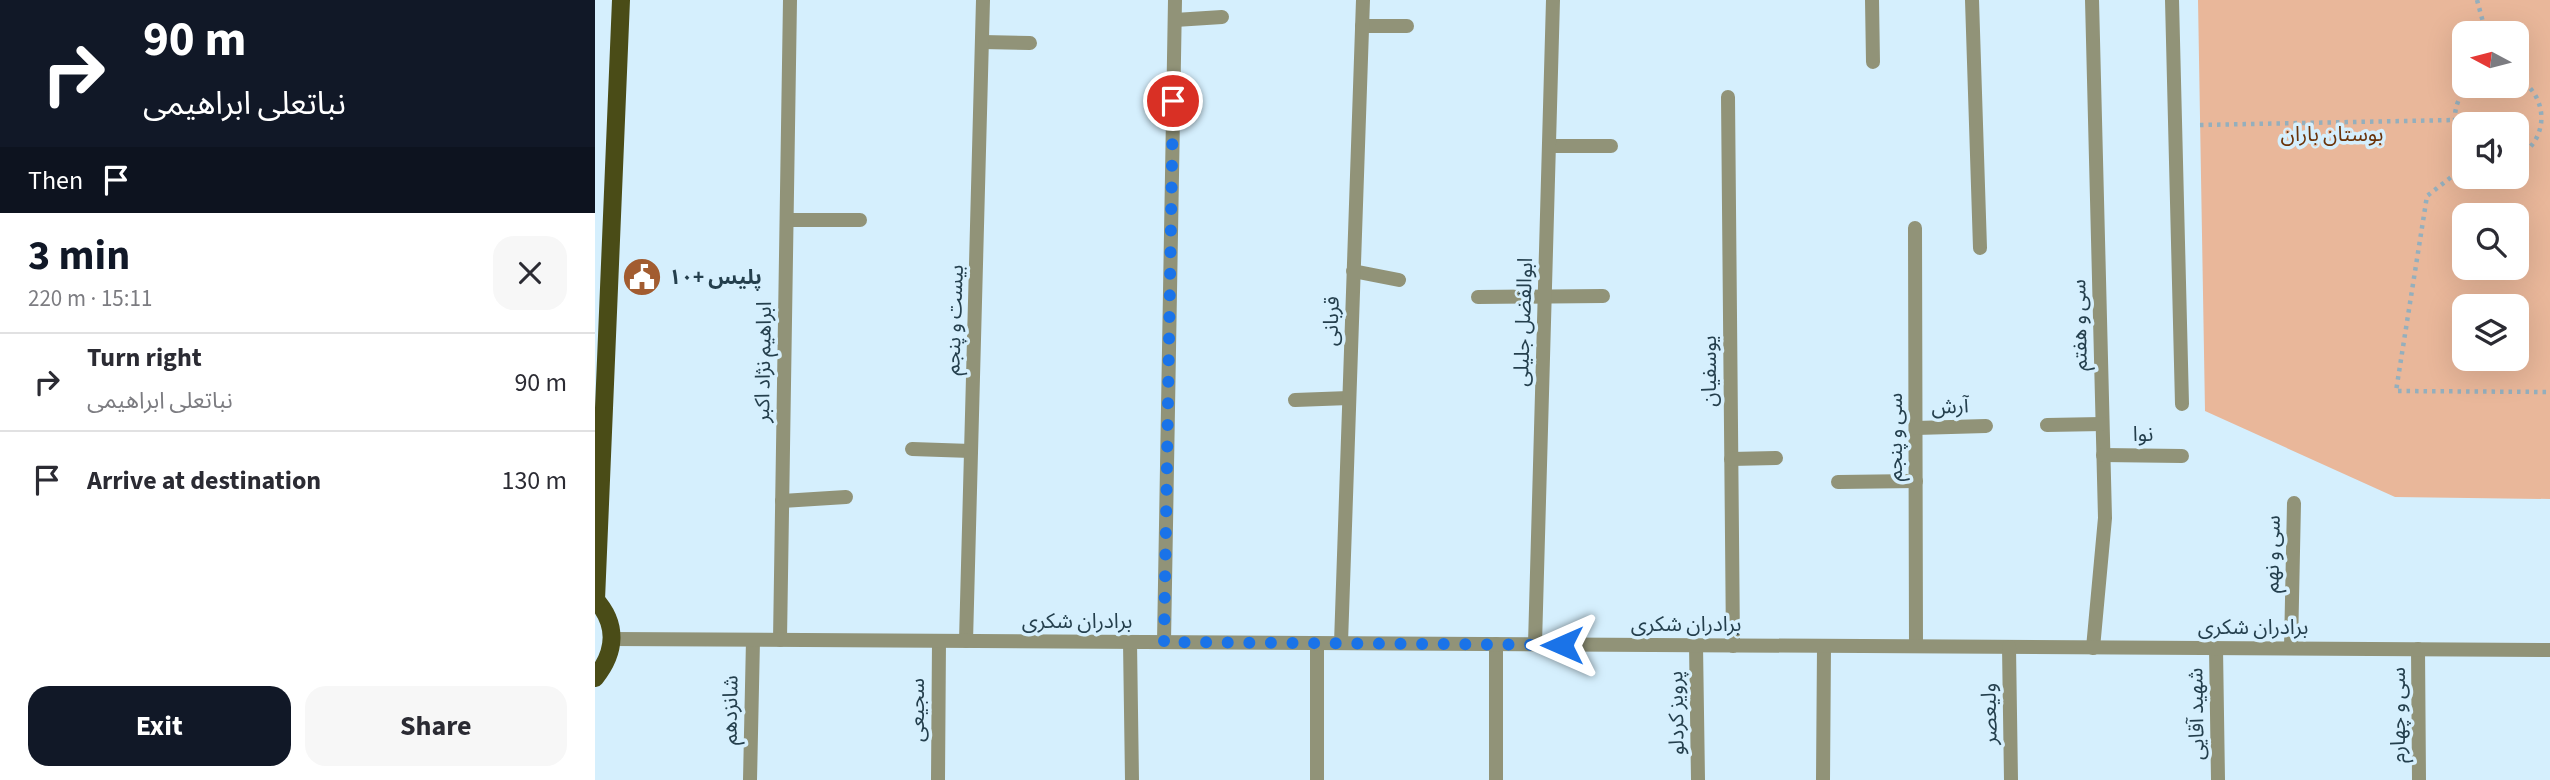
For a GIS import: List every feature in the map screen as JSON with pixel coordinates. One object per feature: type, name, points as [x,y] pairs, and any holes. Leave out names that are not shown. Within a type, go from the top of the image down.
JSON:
[{"type":"main road","points":[[595,678],[606,664],[612,639],[607,613],[596,599],[621,0]]},
{"type":"street","name":"ابراهیم نژاد اکبر","points":[[780,640],[790,0]]},
{"type":"street","name":"بیست و پنجم","points":[[966,641],[983,0]]},
{"type":"street","points":[[1164,642],[1175,0]]},
{"type":"street","name":"قربانی","points":[[1341,643],[1363,0]]},
{"type":"street","name":"ابوالفضل جلیلی","points":[[1535,644],[1553,0]]},
{"type":"street","points":[[1872,0],[1873,62]]},
{"type":"street","points":[[1972,0],[1980,248]]},
{"type":"street","name":"سی و هفتم","points":[[2092,0],[2105,518],[2093,648]]},
{"type":"street","points":[[2172,0],[2182,404]]},
{"type":"street","points":[[1175,20],[1221,17]]},
{"type":"street","points":[[1362,26],[1407,26]]},
{"type":"street","points":[[983,42],[1030,43]]},
{"type":"street","name":"یوسفیان","points":[[1728,97],[1733,646]]},
{"type":"street","points":[[1549,146],[1611,146]]},
{"type":"street","points":[[787,220],[860,220]]},
{"type":"street","name":"سی و پنجم","points":[[1915,228],[1916,646]]},
{"type":"street","points":[[1353,271],[1399,280]]},
{"type":"street","points":[[1478,297],[1603,296]]},
{"type":"street","points":[[1295,400],[1349,398]]},
{"type":"street","points":[[2047,425],[2102,424]]},
{"type":"street","name":"آرش","points":[[1916,428],[1986,426]]},
{"type":"street","points":[[912,449],[971,451]]},
{"type":"street","name":"نوا","points":[[2103,455],[2182,456]]},
{"type":"street","points":[[1731,459],[1776,458]]},
{"type":"street","points":[[1838,482],[1916,481]]},
{"type":"street","points":[[782,501],[846,497]]},
{"type":"street","name":"سی و نهم","points":[[2291,649],[2294,503]]},
{"type":"street","name":"برادران شکری","points":[[612,639],[2550,650]]},
{"type":"street","name":"شانزدهم","points":[[750,780],[753,640]]},
{"type":"street","name":"سجیعی","points":[[938,780],[939,641]]},
{"type":"street","points":[[1130,642],[1132,780]]},
{"type":"street","points":[[1317,643],[1317,780]]},
{"type":"street","points":[[1496,644],[1496,780]]},
{"type":"street","name":"پرویز کردلو","points":[[1696,645],[1698,780]]},
{"type":"street","points":[[1823,780],[1824,646]]},
{"type":"street","name":"ولیعصر","points":[[2008,647],[2011,780]]},
{"type":"street","name":"شهید آقایی","points":[[2216,648],[2218,780]]},
{"type":"street","name":"سی و چهارم","points":[[2418,649],[2419,780]]},
{"type":"path","points":[[2477,0],[2483,21]]},
{"type":"path","points":[[2529,88],[2535,93],[2542,120],[2529,148]]},
{"type":"path","points":[[2200,124],[2452,120]]},
{"type":"path","points":[[2542,120],[2550,120]]},
{"type":"path","points":[[2452,176],[2427,196],[2396,391],[2550,392]]},
{"type":"green space","name":"بوستان باران","points":[[2198,0],[2550,0],[2550,499],[2395,497],[2205,411]]},
{"type":"place","name":"پلیس +۱۰","points":[[642,277]]},
{"type":"route","points":[[1173,101],[1164,642],[1562,645]]}]
